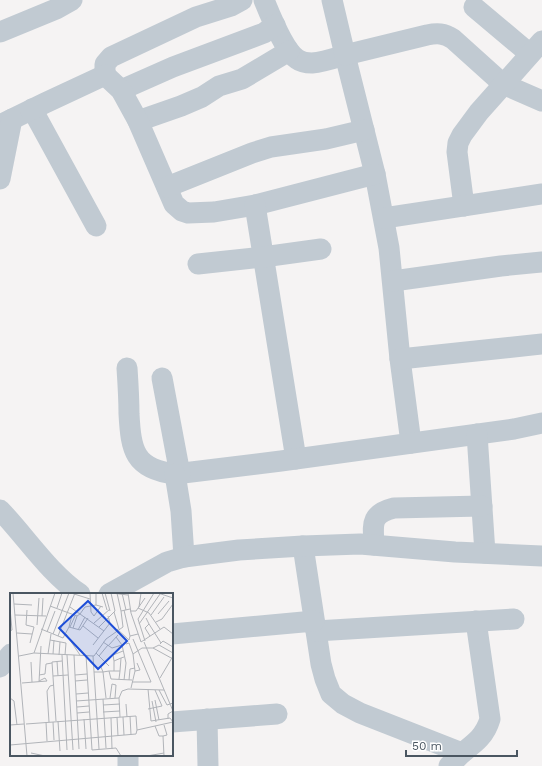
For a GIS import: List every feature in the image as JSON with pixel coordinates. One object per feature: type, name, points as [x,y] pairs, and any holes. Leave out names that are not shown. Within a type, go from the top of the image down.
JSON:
[{"type":"street","points":[[0,32],[56,9],[72,0]]},
{"type":"street","points":[[242,0],[231,6],[196,17],[111,57],[105,64],[105,76],[121,90],[138,122],[177,208],[188,213],[214,212],[255,205],[374,174]]},
{"type":"street","points":[[264,0],[289,51],[297,59],[304,62],[312,63],[427,35],[437,33],[445,34],[453,39],[503,84],[542,101]]},
{"type":"street","points":[[332,0],[384,218],[393,281],[400,359],[411,443]]},
{"type":"street","points":[[464,206],[457,152],[458,143],[462,134],[479,112],[536,47],[474,8]]},
{"type":"street","points":[[121,90],[173,67],[264,33],[275,25]]},
{"type":"street","points":[[138,122],[202,97],[220,86],[242,78],[289,51]]},
{"type":"street","points":[[0,179],[6,122],[105,76]]},
{"type":"street","points":[[32,109],[96,226]]},
{"type":"street","points":[[167,187],[252,153],[271,147],[326,139],[364,130]]},
{"type":"street","points":[[384,218],[542,194]]},
{"type":"street","points":[[255,205],[296,459]]},
{"type":"street","points":[[198,264],[321,250]]},
{"type":"street","points":[[393,281],[501,266],[542,262]]},
{"type":"street","points":[[400,359],[542,344]]},
{"type":"street","points":[[127,368],[131,437],[136,455],[150,468],[177,474],[476,434],[542,423]]},
{"type":"street","points":[[162,378],[177,474],[184,556]]},
{"type":"street","points":[[476,434],[485,553]]},
{"type":"street","points":[[374,544],[373,523],[375,518],[379,514],[388,510],[482,506]]},
{"type":"street","points":[[1,514],[71,591]]},
{"type":"street","points":[[118,592],[148,572],[167,562],[184,556],[303,546],[360,544],[455,552],[542,556]]},
{"type":"street","points":[[303,546],[321,664],[331,694],[343,704],[360,713],[455,759],[481,737],[487,729],[490,719],[476,621]]},
{"type":"street","points":[[173,634],[315,626],[514,619]]},
{"type":"street","points":[[0,667],[10,655]]},
{"type":"street","points":[[173,722],[276,714]]},
{"type":"street","points":[[207,719],[208,766]]}]
